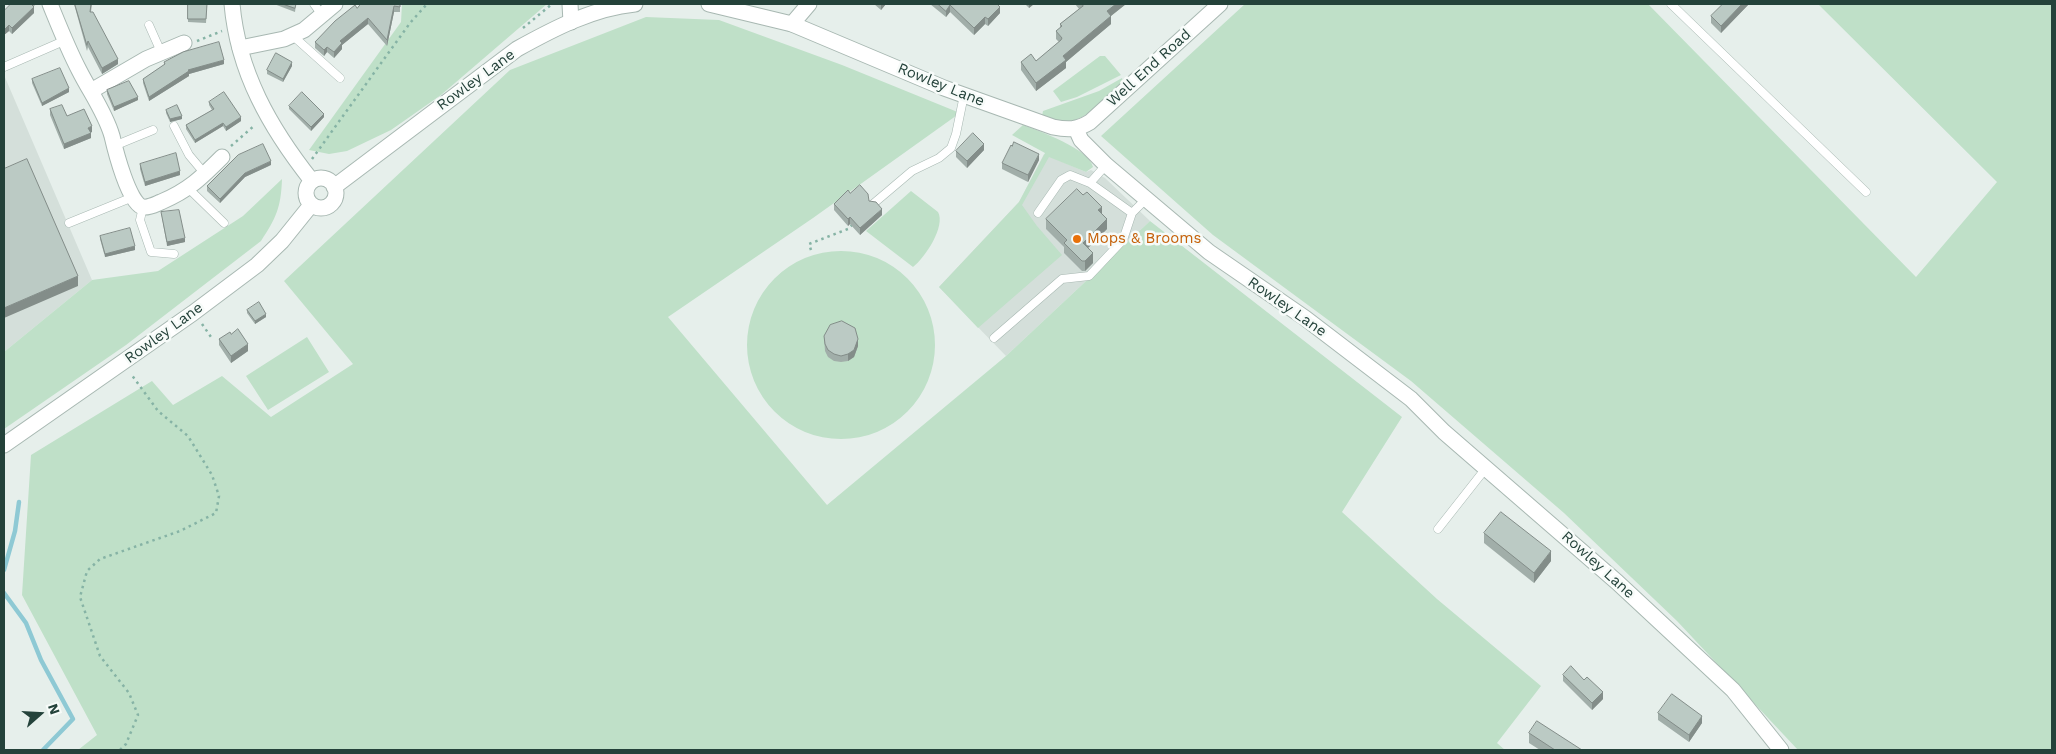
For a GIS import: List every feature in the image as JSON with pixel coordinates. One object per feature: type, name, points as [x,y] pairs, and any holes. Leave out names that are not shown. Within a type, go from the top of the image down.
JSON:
[{"type":"street","points":[[50,4],[111,133],[116,157],[138,202],[152,206],[188,188],[222,156]]},
{"type":"street","points":[[232,4],[240,48],[255,93],[286,148],[312,181]]},
{"type":"street","points":[[240,48],[284,38],[304,30],[318,9],[336,4]]},
{"type":"street","points":[[570,4],[571,22]]},
{"type":"street","name":"Rowley Lane","points":[[334,187],[517,49],[571,22],[592,14],[635,4]]},
{"type":"street","name":"Rowley Lane","points":[[709,4],[792,24],[964,96],[1053,128],[1076,129],[1081,140],[1106,165],[1145,200],[1209,252],[1305,318],[1411,400],[1444,432],[1617,582],[1733,690],[1781,750]]},
{"type":"street","points":[[792,24],[809,4]]},
{"type":"street","name":"Well End Road","points":[[1076,129],[1090,122],[1220,4]]},
{"type":"street","points":[[91,91],[107,80],[161,52],[184,43]]},
{"type":"street","points":[[324,179],[334,187],[335,196],[330,205],[320,208],[311,205],[306,197],[306,193],[312,181],[324,179]]},
{"type":"street","name":"Rowley Lane","points":[[4,445],[193,313],[256,265],[282,241],[311,205]]},
{"type":"lane","points":[[1671,4],[1866,192]]},
{"type":"lane","points":[[148,25],[161,52]]},
{"type":"lane","points":[[292,35],[340,78]]},
{"type":"lane","points":[[4,67],[66,40]]},
{"type":"lane","points":[[873,204],[912,171],[939,158],[950,148],[956,134],[964,96]]},
{"type":"lane","points":[[174,126],[189,155],[205,174]]},
{"type":"lane","points":[[114,146],[152,130]]},
{"type":"lane","points":[[1090,183],[1106,165]]},
{"type":"lane","points":[[1038,213],[1061,180],[1070,175],[1090,183],[1132,213]]},
{"type":"lane","points":[[188,188],[224,223]]},
{"type":"lane","points":[[994,338],[1062,279],[1088,276],[1123,240],[1132,213],[1145,200]]},
{"type":"lane","points":[[70,223],[138,202],[140,220],[151,252],[174,254]]},
{"type":"lane","points":[[1438,529],[1486,468]]},
{"type":"path","points":[[302,169],[319,151],[410,23],[427,4]]},
{"type":"path","points":[[184,43],[200,40],[222,31],[236,28]]},
{"type":"path","points":[[222,156],[252,127],[268,118]]},
{"type":"path","points":[[811,250],[809,244],[848,229],[854,223]]},
{"type":"path","points":[[120,750],[126,744],[138,715],[129,693],[100,656],[80,597],[87,571],[100,559],[180,531],[216,513],[219,496],[212,475],[188,436],[158,411],[122,363]]},
{"type":"shaded area","points":[[4,75],[92,280],[4,352]]},
{"type":"shaded area","points":[[1044,154],[1086,172],[1091,170],[1105,178],[1150,221],[1006,356],[939,287],[1019,202]]},
{"type":"green space","points":[[402,4],[547,4],[441,95],[391,130],[347,151],[329,154],[309,150],[401,22]]},
{"type":"green space","points":[[1245,4],[1648,4],[1916,277],[1997,182],[1818,4],[2052,4],[2052,750],[1798,750],[1677,621],[1564,513],[1411,381],[1213,235],[1101,136]]},
{"type":"green space","points":[[646,17],[719,20],[842,65],[960,113],[813,218],[668,317],[827,505],[1006,356],[1150,221],[1402,417],[1342,512],[1437,599],[1541,686],[1497,743],[1505,750],[78,750],[97,735],[22,595],[31,455],[152,381],[173,405],[222,376],[271,417],[353,364],[284,281],[510,70]]},
{"type":"green space","points":[[1100,56],[1105,56],[1121,75],[1077,97],[1061,102],[1053,91]]},
{"type":"green space","points":[[1122,78],[1123,82],[1097,106],[1076,120],[1066,121],[1042,116],[1043,111],[1099,91]]},
{"type":"green space","points":[[1023,125],[1074,147],[1090,160],[1093,167],[1086,172],[1049,157],[1022,205],[1062,255],[978,328],[939,287],[1019,202],[1045,153],[1012,135]]},
{"type":"green space","points":[[282,179],[277,212],[261,241],[126,345],[4,429],[4,352],[92,280],[158,271],[243,216]]},
{"type":"green space","points":[[911,191],[938,212],[940,218],[933,241],[923,257],[913,267],[866,231]]},
{"type":"green space","points":[[841,251],[877,258],[901,272],[914,285],[928,309],[935,345],[928,381],[914,405],[901,418],[877,432],[841,439],[805,432],[781,418],[768,405],[754,381],[747,345],[754,309],[768,285],[781,272],[805,258]]},
{"type":"green space","points":[[307,337],[329,372],[268,410],[246,376]]},
{"type":"building","points":[[11,4],[31,4],[34,7],[12,28],[9,25],[4,30],[4,11]]},
{"type":"building","points":[[75,4],[91,4],[90,12],[93,12],[118,59],[102,68],[88,41],[87,45]]},
{"type":"building","points":[[188,4],[207,4],[206,19],[188,19]]},
{"type":"building","points":[[283,4],[296,4],[295,8]]},
{"type":"building","points":[[361,4],[400,4],[400,7],[394,6],[387,40],[368,18],[340,41],[342,43],[334,52],[327,47],[324,50],[315,42],[335,21],[355,5],[357,8]]},
{"type":"building","points":[[938,4],[997,4],[1000,7],[988,19],[985,17],[974,28],[950,5],[946,11]]},
{"type":"building","points":[[1081,4],[1116,4],[1107,11],[1111,16],[1063,56],[1066,60],[1036,83],[1021,62],[1031,54],[1036,61],[1061,40],[1062,38],[1056,31],[1062,26],[1060,24],[1083,6]]},
{"type":"building","points":[[1723,4],[1742,4],[1721,26],[1711,16]]},
{"type":"building","points":[[219,42],[224,60],[188,70],[149,97],[143,79],[165,64],[164,62],[183,52]]},
{"type":"building","points":[[276,53],[292,62],[283,79],[267,70]]},
{"type":"building","points":[[60,68],[69,88],[42,103],[32,79]]},
{"type":"building","points":[[129,81],[138,97],[114,107],[107,90]]},
{"type":"building","points":[[224,92],[241,117],[226,127],[223,123],[195,140],[186,125],[214,109],[209,102]]},
{"type":"building","points":[[302,92],[324,114],[311,127],[289,106]]},
{"type":"building","points":[[62,105],[67,116],[84,109],[92,126],[88,128],[91,133],[64,144],[50,109]]},
{"type":"building","points":[[177,105],[182,116],[170,119],[166,110]]},
{"type":"building","points":[[973,133],[984,144],[967,161],[956,151]]},
{"type":"building","points":[[1014,142],[1039,154],[1028,175],[1002,163]]},
{"type":"building","points":[[263,144],[271,161],[245,173],[220,199],[207,186],[238,155]]},
{"type":"building","points":[[176,153],[180,171],[145,182],[140,164]]},
{"type":"building","points":[[27,159],[78,276],[4,308],[4,169]]},
{"type":"building","points":[[860,185],[868,194],[869,201],[876,202],[882,209],[860,228],[850,217],[848,219],[834,204],[848,190],[850,193]]},
{"type":"building","name":"Mops & Brooms","points":[[1077,189],[1083,195],[1087,192],[1102,207],[1098,210],[1107,219],[1083,243],[1093,253],[1085,261],[1082,261],[1064,243],[1067,240],[1046,219]]},
{"type":"building","points":[[179,210],[185,238],[167,242],[161,212]]},
{"type":"building","points":[[130,228],[135,246],[105,254],[100,236]]},
{"type":"building","points":[[259,302],[266,314],[255,321],[247,310]]},
{"type":"building","points":[[842,321],[855,328],[858,339],[854,350],[841,356],[828,350],[824,336],[830,325]]},
{"type":"building","points":[[238,329],[248,344],[231,356],[219,339]]},
{"type":"building","points":[[1501,512],[1551,551],[1534,573],[1484,533]]},
{"type":"building","points":[[1571,666],[1584,680],[1587,677],[1603,692],[1592,703],[1563,675]]},
{"type":"building","points":[[1672,694],[1702,716],[1689,735],[1658,713]]},
{"type":"building","points":[[1537,721],[1582,750],[1555,750],[1529,733]]},
{"type":"waterway","points":[[4,570],[15,531],[19,502]]},
{"type":"waterway","points":[[4,593],[26,623],[41,660],[73,719],[43,750]]},
{"type":"place","name":"Mops & Brooms","points":[[1077,239]]}]
